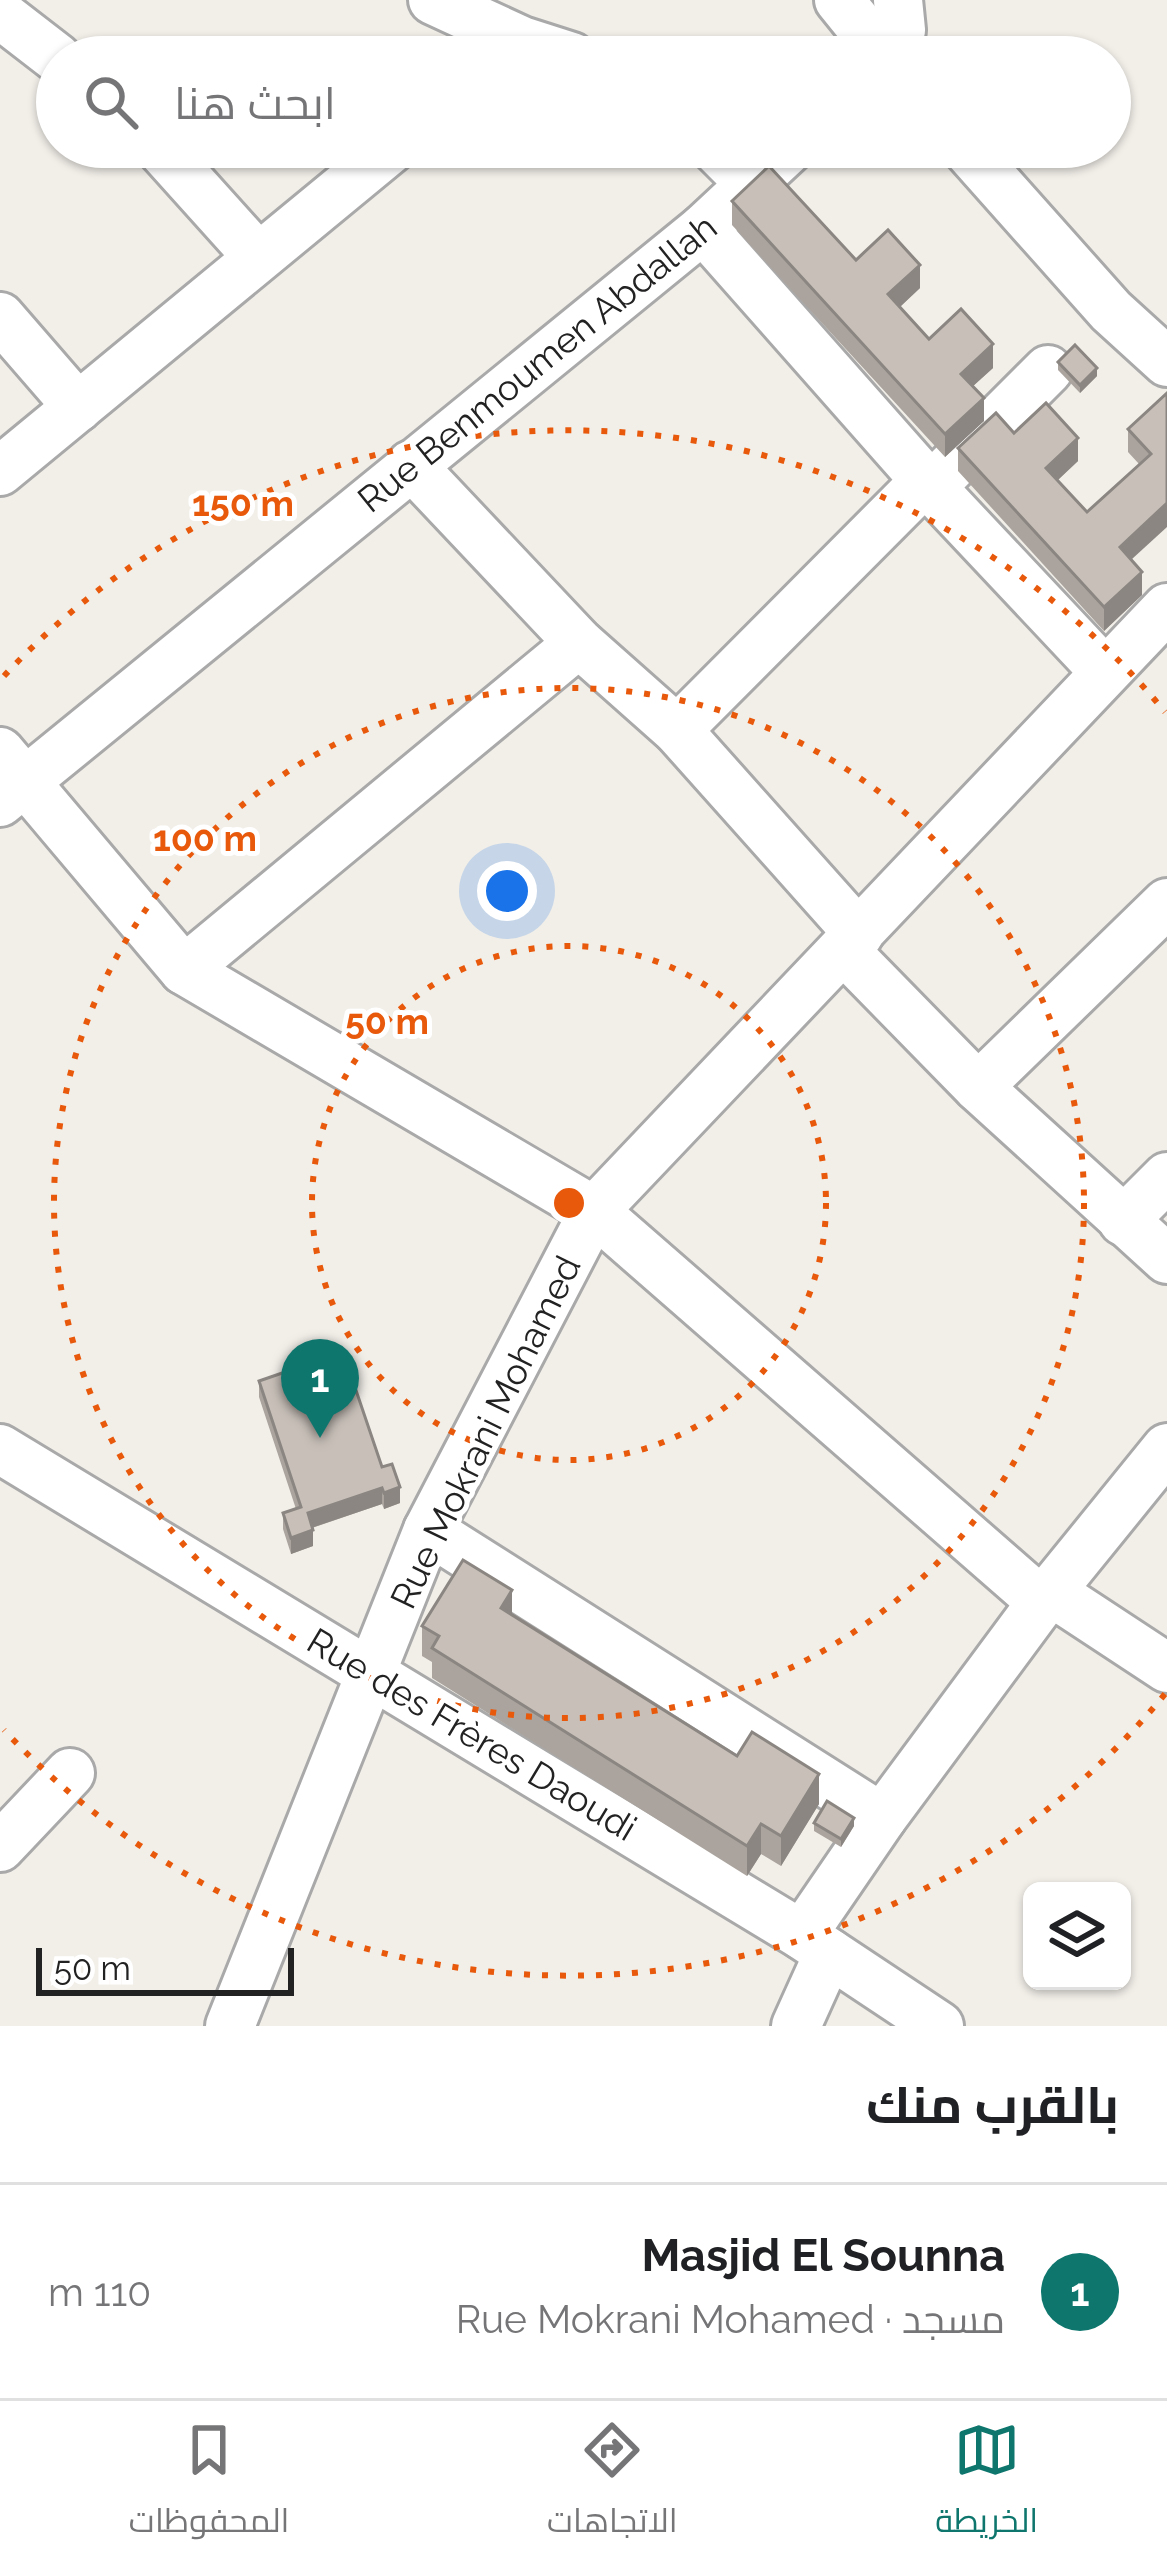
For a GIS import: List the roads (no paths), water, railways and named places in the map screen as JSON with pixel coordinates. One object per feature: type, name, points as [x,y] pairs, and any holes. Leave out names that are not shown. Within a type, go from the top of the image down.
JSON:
[{"type":"street","points":[[433,0],[492,36]]},
{"type":"street","points":[[839,0],[867,36]]},
{"type":"street","points":[[897,36],[901,30],[898,0]]},
{"type":"street","points":[[0,14],[36,42]]},
{"type":"street","points":[[178,168],[258,256]]},
{"type":"street","points":[[0,471],[367,168]]},
{"type":"street","points":[[735,168],[753,186]]},
{"type":"street","name":"Rue Benmoumen Abdallah","points":[[8,778],[412,465],[703,230],[771,168]]},
{"type":"street","points":[[984,168],[1111,310],[1167,362]]},
{"type":"street","points":[[703,230],[928,484],[1104,671]]},
{"type":"street","points":[[0,316],[78,407]]},
{"type":"street","points":[[676,730],[1025,389]]},
{"type":"street","points":[[412,465],[579,643],[676,730],[978,1088],[1167,1259]]},
{"type":"street","name":"Rue Mokrani Mohamed","points":[[230,2026],[428,1530],[594,1211],[1104,671],[1163,620]]},
{"type":"street","points":[[184,970],[579,643]]},
{"type":"street","points":[[8,778],[184,970],[594,1211],[1048,1597],[1167,1668]]},
{"type":"street","points":[[978,1088],[1167,903]]},
{"type":"street","points":[[1123,1222],[1167,1177]]},
{"type":"street","points":[[796,2026],[815,1944],[882,1818],[1167,1448]]},
{"type":"street","name":"Rue des Frères Daoudi","points":[[0,1449],[815,1944],[939,2026]]},
{"type":"street","points":[[428,1530],[882,1818]]},
{"type":"street","points":[[0,1847],[70,1773]]},
{"type":"place","name":"Masjid El Sounna","points":[[320,1438]]}]
